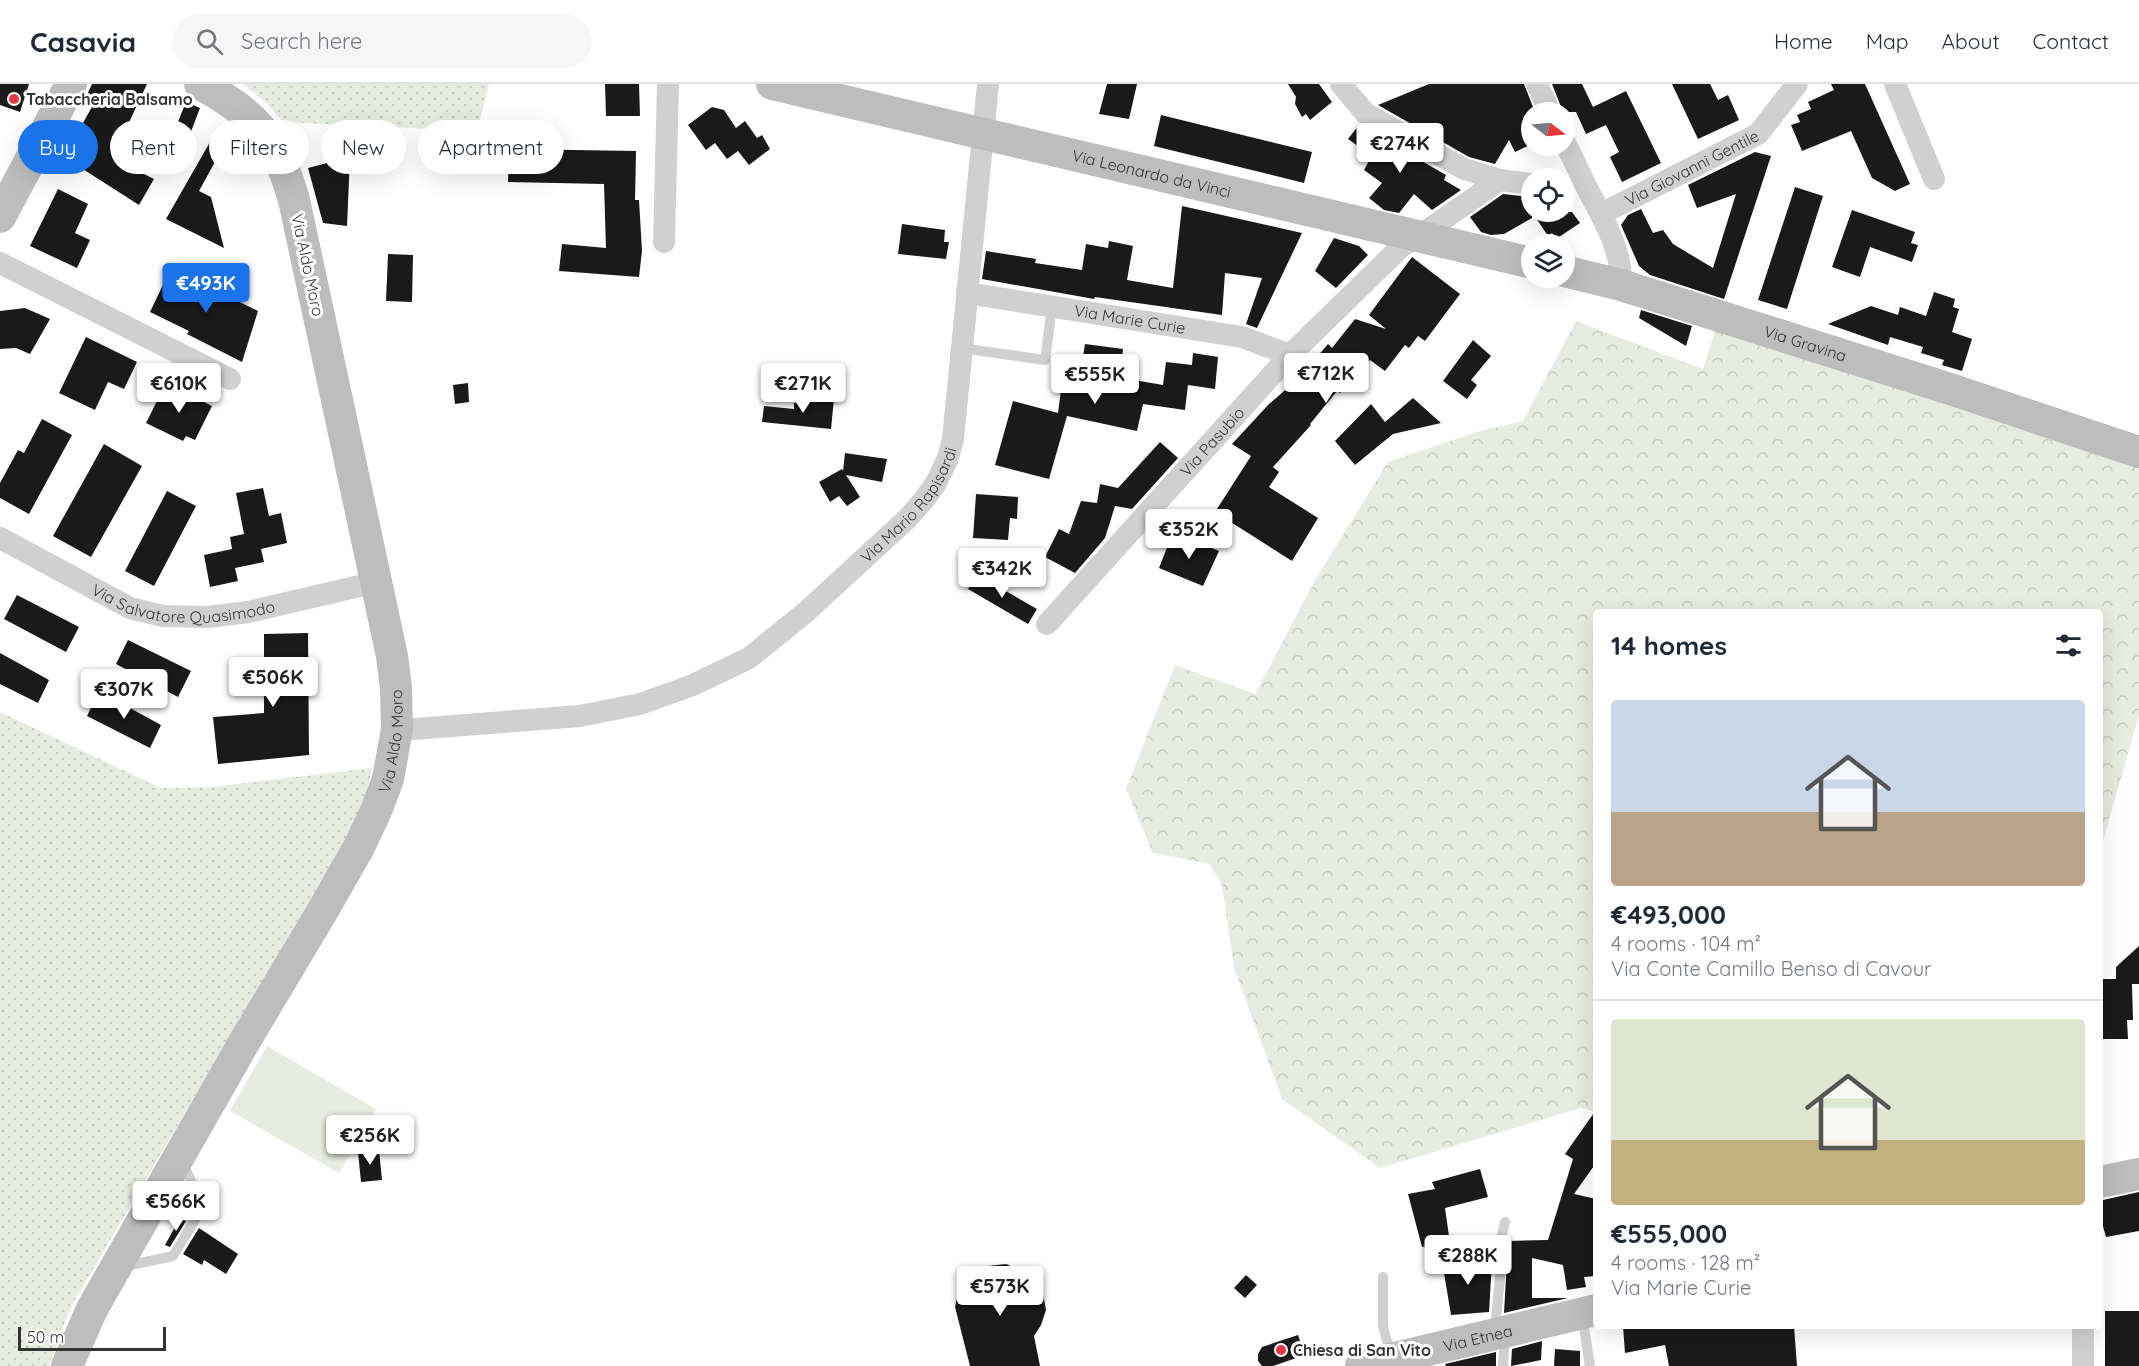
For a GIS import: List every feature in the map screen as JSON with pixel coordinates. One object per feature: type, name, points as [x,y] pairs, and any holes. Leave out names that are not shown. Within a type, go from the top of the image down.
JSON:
[{"type":"main road","points":[[0,217],[71,84]]},
{"type":"main road","name":"Via Aldo Moro","points":[[67,1366],[92,1309],[115,1268],[359,847],[388,779],[397,729],[396,688],[392,656],[294,200],[287,177],[279,157],[259,125],[242,110],[200,84]]},
{"type":"main road","name":"Via Leonardo da Vinci","points":[[772,84],[1521,260]]},
{"type":"main road","points":[[1575,274],[1621,285]]},
{"type":"main road","name":"Via Gravina","points":[[1621,285],[1947,388],[2139,452]]},
{"type":"main road","points":[[2103,1181],[2139,1174]]},
{"type":"main road","name":"Via Etnea","points":[[1361,1366],[1586,1312]]},
{"type":"street","points":[[664,242],[668,84]]},
{"type":"street","name":"Via Mario Rapisardi","points":[[397,729],[580,716],[640,704],[693,685],[749,658],[806,612],[907,519],[936,483],[948,458],[953,439],[988,84]]},
{"type":"street","points":[[1341,84],[1365,113],[1464,169],[1500,180],[1521,183]]},
{"type":"street","points":[[1537,84],[1546,102]]},
{"type":"street","name":"Via Giovanni Gentile","points":[[1601,214],[1758,134],[1797,84]]},
{"type":"street","points":[[1895,84],[1934,179]]},
{"type":"street","points":[[1571,156],[1601,214],[1617,252],[1621,269],[1621,285]]},
{"type":"street","name":"Via Pasubio","points":[[1047,624],[1290,355],[1402,246],[1419,237],[1500,180]]},
{"type":"street","points":[[1575,190],[1589,192]]},
{"type":"street","points":[[0,263],[230,379]]},
{"type":"street","name":"Via Marie Curie","points":[[967,293],[1242,337],[1290,355]]},
{"type":"street","name":"Via Salvatore Quasimodo","points":[[0,538],[130,608],[163,616],[208,617],[248,612],[377,582]]},
{"type":"street","points":[[2083,1329],[2083,1366]]},
{"type":"lane","points":[[961,348],[1045,360],[1052,307]]},
{"type":"lane","points":[[115,1268],[173,1257],[203,1207],[180,1155]]},
{"type":"lane","points":[[1503,1366],[1500,1332],[1500,1244],[1504,1222]]},
{"type":"lane","points":[[1383,1277],[1383,1326],[1391,1357]]},
{"type":"lane","points":[[1586,1312],[1584,1327],[1590,1366]]},
{"type":"green space","points":[[243,84],[489,84],[480,120],[418,120],[418,128],[406,128],[406,120],[321,120],[321,124],[309,123],[309,120],[281,120],[266,103]]},
{"type":"green space","points":[[1576,321],[1703,369],[1717,325],[2139,463],[2139,715],[2103,841],[2103,609],[1593,609],[1593,1111],[1581,1108],[1380,1168],[1282,1099],[1234,968],[1222,885],[1210,864],[1153,853],[1126,789],[1175,665],[1255,694],[1315,580],[1388,462],[1477,432],[1523,421]]},
{"type":"green space","points":[[0,712],[161,788],[212,787],[372,768],[366,794],[349,833],[75,1300],[49,1366],[0,1366]]},
{"type":"green space","points":[[267,1046],[376,1109],[339,1173],[230,1111]]},
{"type":"building","points":[[0,84],[29,84],[20,112],[0,105]]},
{"type":"building","points":[[92,84],[147,84],[130,120],[110,120],[110,174],[144,174],[154,179],[139,205],[91,174],[98,174],[98,120],[85,120],[93,105],[84,101]]},
{"type":"building","points":[[605,84],[639,84],[640,116],[606,116]]},
{"type":"building","points":[[1107,84],[1137,84],[1129,119],[1099,114]]},
{"type":"building","points":[[1288,84],[1319,84],[1332,102],[1310,120],[1306,114],[1302,117],[1295,104],[1296,97]]},
{"type":"building","points":[[1429,84],[1524,84],[1531,102],[1521,102],[1521,149],[1515,152],[1509,140],[1495,164],[1469,157],[1378,105]]},
{"type":"building","points":[[1552,84],[1582,84],[1593,107],[1626,91],[1661,163],[1622,182],[1610,157],[1619,152],[1606,125],[1586,134],[1575,112],[1575,102],[1559,102]]},
{"type":"building","points":[[1672,84],[1710,84],[1718,100],[1728,95],[1739,120],[1698,139]]},
{"type":"building","points":[[1831,84],[1865,84],[1910,184],[1895,191],[1872,178],[1851,131],[1802,151],[1791,125],[1800,122],[1797,115],[1811,109],[1808,102],[1834,90]]},
{"type":"building","points":[[186,102],[200,108],[195,120],[179,120]]},
{"type":"building","points":[[712,107],[724,110],[736,128],[745,121],[757,138],[762,135],[770,149],[749,165],[738,151],[727,159],[715,143],[706,150],[688,125]]},
{"type":"building","points":[[1161,115],[1312,152],[1304,183],[1154,146]]},
{"type":"building","points":[[1359,125],[1446,175],[1444,180],[1461,190],[1432,210],[1414,194],[1399,213],[1384,210],[1369,198],[1382,183],[1364,170],[1369,161],[1361,159],[1362,149],[1348,139]]},
{"type":"building","points":[[209,144],[209,173],[199,191],[211,197],[224,248],[166,219],[192,174],[197,174],[197,165]]},
{"type":"building","points":[[564,150],[636,151],[635,200],[639,200],[642,251],[639,277],[559,271],[562,244],[606,248],[604,184],[508,182],[508,174],[564,174]]},
{"type":"building","points":[[1755,152],[1771,156],[1724,299],[1650,275],[1639,266],[1621,225],[1628,215],[1641,209],[1653,233],[1663,230],[1673,244],[1713,268],[1736,194],[1697,208],[1688,185]]},
{"type":"building","points":[[321,165],[321,174],[349,174],[347,226],[323,223],[309,168]]},
{"type":"building","points":[[1795,187],[1823,196],[1787,309],[1758,300]]},
{"type":"building","points":[[58,189],[88,204],[75,233],[90,240],[77,268],[30,246]]},
{"type":"building","points":[[1503,194],[1521,196],[1521,222],[1525,222],[1504,234],[1491,235],[1481,232],[1470,217]]},
{"type":"building","points":[[1182,206],[1302,233],[1257,328],[1246,324],[1262,278],[1225,273],[1222,315],[1095,297],[1094,299],[982,279],[986,251],[1036,259],[1035,263],[1082,270],[1086,244],[1108,248],[1109,241],[1133,246],[1127,280],[1173,288]]},
{"type":"building","points":[[1852,210],[1915,232],[1911,243],[1918,245],[1912,262],[1870,247],[1860,277],[1832,267]]},
{"type":"building","points":[[1575,216],[1580,223],[1564,234],[1547,234],[1539,222],[1575,222]]},
{"type":"building","points":[[902,224],[945,230],[944,242],[949,242],[946,259],[898,254]]},
{"type":"building","points":[[1334,238],[1359,246],[1368,255],[1336,288],[1315,271]]},
{"type":"building","points":[[388,254],[413,255],[412,302],[386,301]]},
{"type":"building","points":[[1412,257],[1460,294],[1425,341],[1418,336],[1409,348],[1405,345],[1385,371],[1370,360],[1340,393],[1337,391],[1311,425],[1273,467],[1279,472],[1269,487],[1318,518],[1292,561],[1215,512],[1251,456],[1232,444],[1269,404],[1299,378],[1328,344],[1332,348],[1355,319],[1386,329],[1369,315]]},
{"type":"building","points":[[171,268],[258,311],[242,362],[187,334],[189,331],[150,312]]},
{"type":"building","points":[[1934,292],[1955,299],[1953,307],[1959,309],[1952,332],[1972,339],[1962,371],[1942,365],[1944,360],[1921,353],[1923,347],[1890,337],[1888,345],[1828,324],[1871,306],[1898,315],[1900,307],[1926,316]]},
{"type":"building","points":[[25,308],[50,319],[30,354],[16,348],[0,349],[0,311]]},
{"type":"building","points":[[1641,310],[1692,326],[1686,346],[1639,318]]},
{"type":"building","points":[[86,337],[137,362],[124,389],[108,382],[95,410],[59,393]]},
{"type":"building","points":[[1473,340],[1491,356],[1471,380],[1477,385],[1467,399],[1443,381]]},
{"type":"building","points":[[1085,344],[1123,349],[1120,375],[1128,376],[1128,379],[1163,385],[1166,362],[1192,365],[1193,353],[1218,357],[1215,389],[1188,385],[1185,410],[1143,404],[1137,431],[1067,416],[1049,479],[995,465],[1013,401],[1058,413],[1064,367],[1081,369]]},
{"type":"building","points":[[166,383],[212,406],[195,440],[186,436],[183,441],[146,423]]},
{"type":"building","points":[[468,383],[469,402],[455,404],[453,385]]},
{"type":"building","points":[[808,396],[834,398],[831,429],[762,422],[764,406],[794,409],[794,403],[807,404]]},
{"type":"building","points":[[1413,398],[1441,423],[1393,434],[1355,465],[1335,441],[1371,404],[1385,422]]},
{"type":"building","points":[[42,419],[72,435],[29,514],[0,498],[0,483],[18,450],[24,453]]},
{"type":"building","points":[[1160,442],[1178,458],[1132,509],[1115,506],[1105,538],[1075,573],[1045,557],[1059,529],[1069,534],[1081,501],[1097,503],[1100,484],[1118,488]]},
{"type":"building","points":[[104,444],[142,466],[91,557],[53,536]]},
{"type":"building","points":[[845,453],[887,459],[882,482],[846,475],[860,497],[847,506],[839,496],[830,502],[819,482],[842,469],[843,471]]},
{"type":"building","points":[[263,488],[269,516],[281,513],[287,543],[261,549],[264,562],[235,568],[238,581],[210,587],[204,555],[232,549],[230,537],[244,534],[236,493]]},
{"type":"building","points":[[167,491],[196,506],[154,586],[125,571]]},
{"type":"building","points":[[976,494],[1018,497],[1017,519],[1010,518],[1008,540],[973,538]]},
{"type":"building","points":[[1180,535],[1219,551],[1203,586],[1159,568],[1168,545],[1175,548]]},
{"type":"building","points":[[976,574],[1037,609],[1028,624],[968,589]]},
{"type":"building","points":[[17,595],[79,627],[66,652],[4,619]]},
{"type":"building","points":[[308,633],[309,755],[218,764],[213,717],[264,713],[264,634]]},
{"type":"building","points":[[128,640],[191,671],[178,697],[116,664]]},
{"type":"building","points":[[0,653],[49,680],[38,703],[0,684]]},
{"type":"building","points":[[99,691],[161,725],[150,748],[87,716]]},
{"type":"building","points":[[2139,946],[2139,984],[2132,984],[2133,1020],[2127,1020],[2128,1039],[2103,1039],[2103,979],[2116,979],[2116,967]]},
{"type":"building","points":[[1593,1114],[1593,1167],[1574,1194],[1593,1198],[1593,1276],[1584,1277],[1586,1287],[1567,1290],[1563,1265],[1532,1258],[1532,1298],[1568,1298],[1504,1313],[1508,1241],[1548,1240],[1573,1159],[1565,1154]]},
{"type":"building","points":[[379,1150],[382,1180],[361,1182],[358,1152]]},
{"type":"building","points":[[1480,1169],[1488,1197],[1445,1208],[1450,1243],[1441,1256],[1431,1259],[1427,1246],[1422,1247],[1408,1194],[1435,1189],[1432,1182]]},
{"type":"building","points":[[2139,1192],[2139,1231],[2106,1237],[2103,1226],[2103,1200]]},
{"type":"building","points":[[180,1218],[186,1221],[170,1247],[165,1245]]},
{"type":"building","points":[[199,1228],[238,1254],[226,1274],[204,1260],[202,1265],[183,1254]]},
{"type":"building","points":[[1442,1261],[1492,1261],[1489,1312],[1451,1315]]},
{"type":"building","points":[[1006,1264],[1020,1270],[1034,1281],[1043,1294],[1046,1310],[1034,1336],[1040,1366],[970,1366],[955,1307],[959,1289],[970,1276],[988,1266]]},
{"type":"building","points":[[1246,1275],[1257,1285],[1245,1298],[1234,1288]]},
{"type":"building","points":[[2105,1311],[2139,1311],[2139,1366],[2105,1366]]},
{"type":"building","points":[[1623,1329],[1794,1329],[1797,1366],[1669,1366],[1665,1345],[1625,1353]]},
{"type":"building","name":"Chiesa di San Vito","points":[[1298,1335],[1305,1355],[1273,1366],[1262,1366],[1258,1361],[1258,1354],[1262,1347]]},
{"type":"building","points":[[1542,1341],[1541,1360],[1511,1366],[1512,1349]]},
{"type":"building","points":[[1555,1349],[1580,1351],[1580,1366],[1554,1366]]},
{"type":"building","points":[[1496,1352],[1496,1366],[1446,1366],[1445,1364]]},
{"type":"place","name":"Tabaccheria Balsamo","points":[[14,99]]},
{"type":"place","name":"Chiesa di San Vito","points":[[1281,1350]]}]
